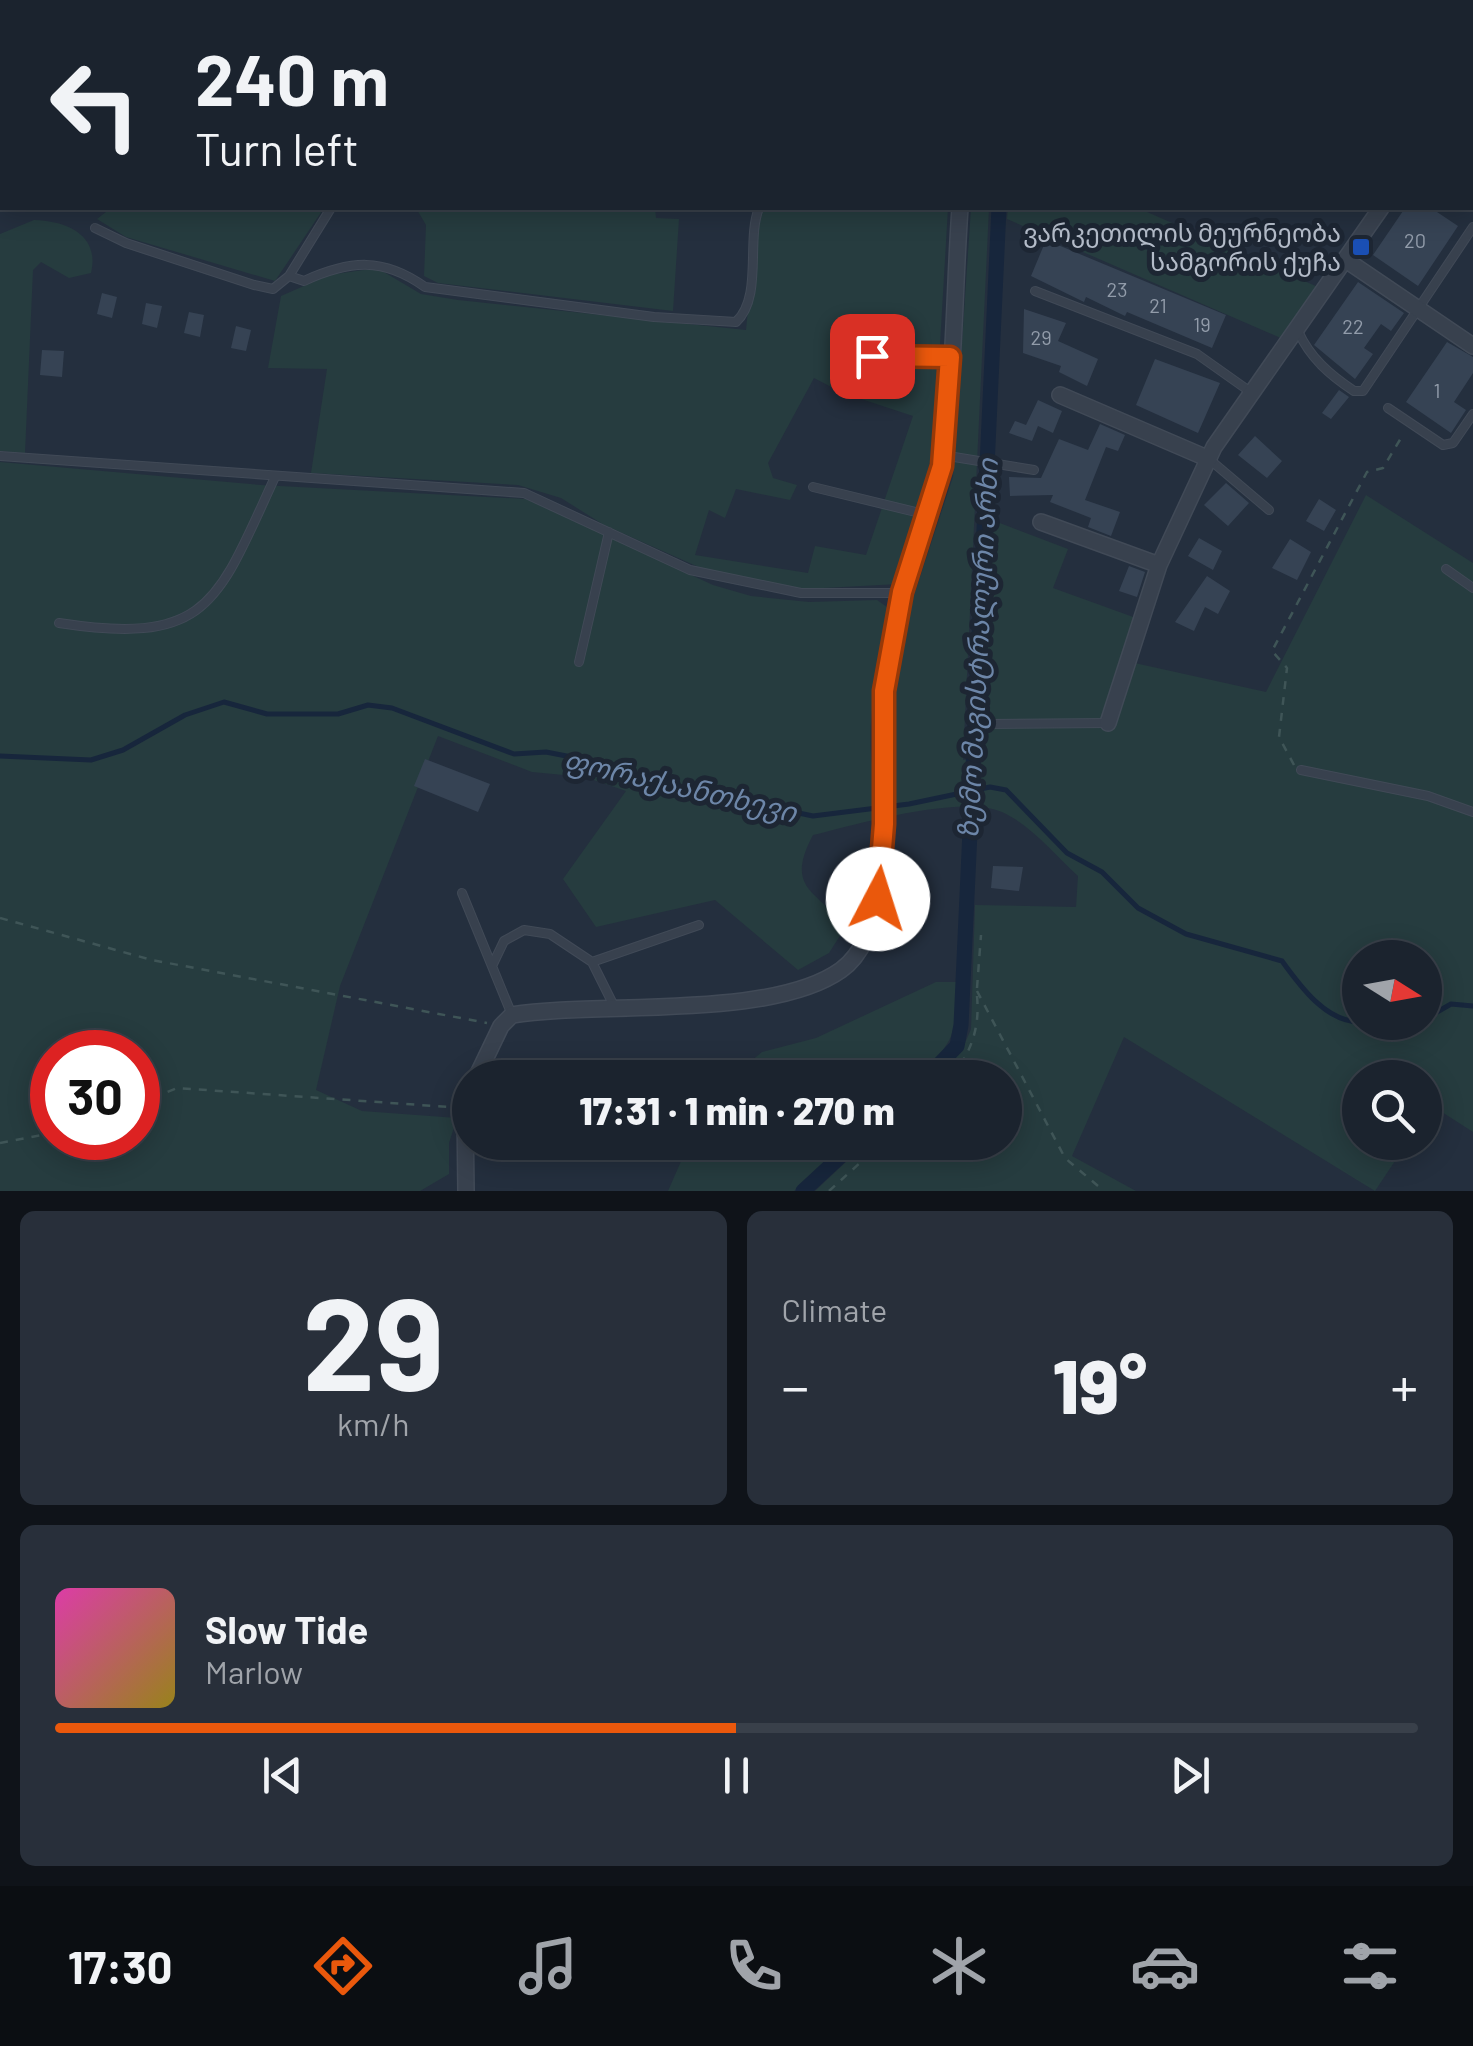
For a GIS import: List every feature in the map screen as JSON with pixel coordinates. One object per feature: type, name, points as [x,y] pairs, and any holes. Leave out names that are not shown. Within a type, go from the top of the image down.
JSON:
[{"type":"street","points":[[486,1060],[507,1020],[772,996],[815,984],[859,954],[878,899],[884,824],[884,691],[902,592],[948,456],[960,210]]},
{"type":"street","points":[[1108,723],[1159,565],[1209,458],[1380,210]]},
{"type":"street","points":[[1346,260],[1473,346]]},
{"type":"street","points":[[1060,395],[1209,458]]},
{"type":"street","points":[[1042,522],[1159,565]]},
{"type":"street","points":[[466,1191],[467,1160]]},
{"type":"lane","points":[[95,228],[126,243],[273,289],[290,276],[331,210]]},
{"type":"lane","points":[[290,276],[304,282],[331,269],[370,261],[402,271],[425,288],[654,317],[736,322],[748,299],[757,210]]},
{"type":"lane","points":[[1297,330],[1307,352],[1358,392],[1473,228]]},
{"type":"lane","points":[[1036,291],[1197,354],[1252,393]]},
{"type":"lane","points":[[872,356],[950,357]]},
{"type":"lane","points":[[1388,408],[1443,445],[1452,443],[1473,414]]},
{"type":"lane","points":[[0,456],[524,494],[690,570],[752,586],[801,593],[902,592]]},
{"type":"lane","points":[[948,456],[1004,462],[1034,470]]},
{"type":"lane","points":[[1209,458],[1269,510]]},
{"type":"lane","points":[[58,622],[110,630],[157,629],[202,609],[223,583],[275,477]]},
{"type":"lane","points":[[813,487],[928,515]]},
{"type":"lane","points":[[579,662],[608,532]]},
{"type":"lane","points":[[1446,569],[1473,588]]},
{"type":"lane","points":[[985,724],[1108,723]]},
{"type":"lane","points":[[1301,770],[1428,796],[1473,812]]},
{"type":"lane","points":[[462,894],[494,964],[507,1020]]},
{"type":"lane","points":[[592,962],[698,925]]},
{"type":"lane","points":[[494,964],[504,941],[524,930],[550,934],[572,944],[592,962],[616,1010]]},
{"type":"path","points":[[1301,770],[1281,749],[1288,668],[1272,650],[1367,472],[1384,468],[1410,423]]},
{"type":"path","points":[[0,918],[152,960],[507,1020]]},
{"type":"path","points":[[964,1060],[980,1020],[977,991],[981,935]]},
{"type":"path","points":[[977,991],[1065,1158],[1104,1191]]},
{"type":"path","points":[[160,1095],[177,1088],[339,1102],[452,1102]]},
{"type":"path","points":[[0,1142],[30,1137]]},
{"type":"path","points":[[829,1191],[863,1160]]},
{"type":"green space","points":[[108,210],[323,210],[275,281],[126,237],[97,219]]},
{"type":"green space","points":[[417,210],[655,210],[656,218],[679,219],[673,311],[438,283],[424,276],[426,225]]},
{"type":"green space","points":[[763,210],[948,210],[934,447],[899,584],[805,589],[703,569],[604,525],[561,498],[518,485],[311,473],[327,369],[268,368],[281,296],[329,275],[377,268],[421,294],[746,330],[756,228]],"holes":[[[814,378],[843,393],[913,416],[866,555],[815,546],[808,573],[695,555],[709,510],[725,518],[736,489],[790,500],[797,485],[773,478],[768,463]]]},
{"type":"green space","points":[[971,210],[989,210],[963,760],[983,758],[992,520],[1068,549],[1053,588],[1136,618],[1121,660],[1266,692],[1366,495],[1473,563],[1473,1132],[1442,1112],[1442,1060],[1342,1060],[1342,1160],[1396,1160],[1375,1191],[1124,1037],[1072,1156],[1136,1191],[815,1191],[848,1160],[1022,1160],[1022,1060],[951,1060],[962,1050],[971,1029],[975,905],[1076,907],[1078,876],[1033,832],[1002,812],[984,807],[936,808],[813,835],[804,855],[804,881],[843,931],[829,953],[798,970],[715,900],[596,927],[563,879],[626,791],[585,777],[532,772],[438,736],[340,986],[316,1090],[362,1111],[452,1118],[449,1174],[420,1191],[0,1191],[0,462],[261,485],[526,499],[713,585],[751,596],[809,602],[877,600],[887,607],[889,615],[871,726],[878,791],[891,687],[914,595],[953,477]]},
{"type":"green space","points":[[1008,210],[1143,210],[1318,287],[1283,339],[1007,219]]},
{"type":"green space","points":[[34,220],[69,227],[86,240],[91,249],[91,273],[69,278],[41,262],[33,270],[25,453],[0,451],[0,234]]},
{"type":"green space","points":[[936,982],[959,982],[951,1036],[934,1060],[752,1060],[762,1052],[816,1038]]},
{"type":"green space","points":[[681,1160],[828,1160],[794,1191],[668,1191]]},
{"type":"building","points":[[1404,210],[1434,210],[1458,226],[1418,286],[1373,255]]},
{"type":"building","points":[[1046,240],[1226,315],[1212,348],[1086,297],[1084,302],[1031,276]]},
{"type":"building","points":[[1358,282],[1404,313],[1391,331],[1381,324],[1364,348],[1373,354],[1355,379],[1314,345]]},
{"type":"building","points":[[102,293],[117,297],[112,318],[97,314]]},
{"type":"building","points":[[146,303],[162,306],[157,328],[142,324]]},
{"type":"building","points":[[1024,309],[1066,323],[1058,341],[1098,359],[1087,386],[1059,372],[1061,366],[1023,353]]},
{"type":"building","points":[[189,312],[204,315],[200,337],[184,333]]},
{"type":"building","points":[[236,326],[251,330],[246,351],[231,348]]},
{"type":"building","points":[[1447,342],[1473,357],[1473,373],[1454,402],[1466,410],[1451,433],[1406,402]]},
{"type":"building","points":[[42,350],[64,351],[62,377],[40,375]]},
{"type":"building","points":[[1155,359],[1220,383],[1198,433],[1136,405]]},
{"type":"building","points":[[1339,390],[1349,397],[1331,419],[1322,413]]},
{"type":"building","points":[[1038,400],[1062,411],[1053,433],[1038,426],[1032,441],[1009,433],[1015,421],[1026,425]]},
{"type":"building","points":[[1100,424],[1125,435],[1118,451],[1106,447],[1085,500],[1120,512],[1111,536],[1088,527],[1091,518],[1050,502],[1053,495],[1010,496],[1009,477],[1041,478],[1059,439],[1088,450]]},
{"type":"building","points":[[1255,436],[1282,461],[1267,478],[1238,455]]},
{"type":"building","points":[[1226,483],[1249,503],[1228,526],[1204,505]]},
{"type":"building","points":[[1319,499],[1336,510],[1324,531],[1306,521]]},
{"type":"building","points":[[1199,538],[1222,551],[1213,570],[1188,556]]},
{"type":"building","points":[[1290,539],[1311,552],[1297,580],[1272,568]]},
{"type":"building","points":[[1129,566],[1145,572],[1137,597],[1119,591]]},
{"type":"building","points":[[1207,576],[1230,591],[1218,614],[1205,607],[1194,631],[1175,622]]},
{"type":"building","points":[[425,759],[490,784],[478,812],[414,786]]},
{"type":"building","points":[[993,866],[1023,867],[1019,891],[991,888]]},
{"type":"waterway","name":"ზემო მაგისტრალური არხი","points":[[943,1060],[957,1046],[961,1025],[999,210]]},
{"type":"waterway","name":"ფორაქაანთხევი","points":[[0,756],[91,760],[123,750],[185,715],[224,702],[267,714],[338,714],[368,705],[392,708],[514,754],[546,752],[592,761],[678,788],[813,816],[909,804],[990,787],[1006,790],[1067,853],[1102,872],[1138,908],[1186,934],[1282,961],[1306,991],[1342,1018]]},
{"type":"waterway","name":"ფორაქაანთხევი","points":[[1442,1009],[1451,1004],[1473,1006]]},
{"type":"waterway","name":"ზემო მაგისტრალური არხი","points":[[803,1191],[837,1160]]},
{"type":"place","name":"ვარკეთილის მეურნეობა სამგორის ქუჩა","points":[[1361,247]]},
{"type":"route","points":[[872,356],[950,357],[942,466],[902,592],[884,691],[884,824],[878,899]]}]
